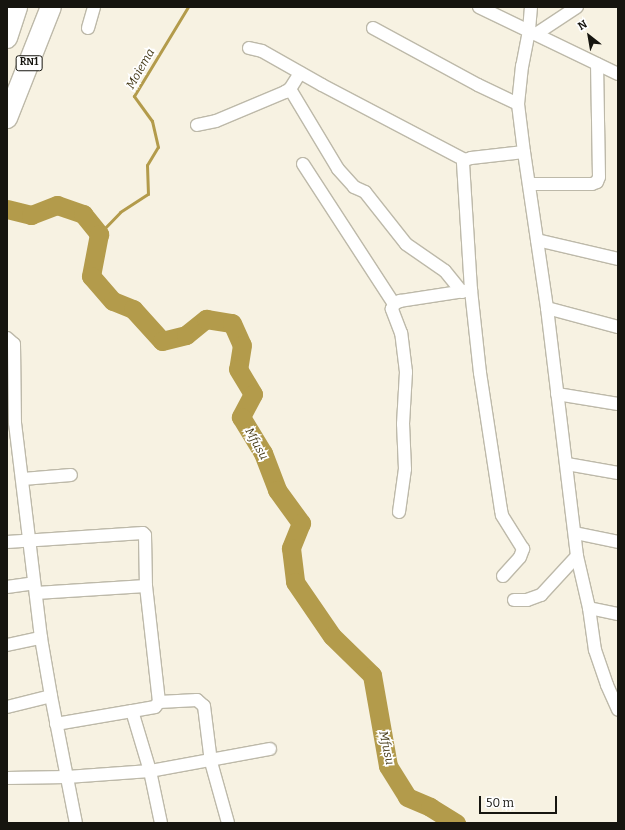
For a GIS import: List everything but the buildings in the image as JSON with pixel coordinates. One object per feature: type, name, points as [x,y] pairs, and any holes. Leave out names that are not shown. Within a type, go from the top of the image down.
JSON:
[{"type":"highway","name":"RN1","points":[[7,118],[51,7]]},
{"type":"highway","points":[[7,38],[15,13]]},
{"type":"street","points":[[88,28],[94,7]]},
{"type":"street","points":[[480,7],[618,74]]},
{"type":"street","points":[[531,7],[533,33],[522,66],[518,104],[528,184],[547,308],[577,556],[589,608],[595,650],[618,710]]},
{"type":"street","points":[[533,33],[577,7]]},
{"type":"street","points":[[373,28],[478,85],[518,104]]},
{"type":"street","points":[[249,48],[262,51],[300,73],[464,160],[524,152]]},
{"type":"street","points":[[528,184],[592,184],[597,182],[599,177],[597,64]]},
{"type":"street","points":[[197,125],[216,120],[290,89],[300,73]]},
{"type":"street","points":[[290,89],[338,170],[354,187],[365,192],[406,244],[445,271],[466,291]]},
{"type":"street","points":[[464,160],[466,291],[502,515],[523,549],[520,557],[503,576]]},
{"type":"street","points":[[303,164],[394,304]]},
{"type":"street","points":[[537,240],[618,259]]},
{"type":"street","points":[[400,512],[405,469],[403,424],[406,372],[401,333],[392,309],[394,304],[400,301],[466,291]]},
{"type":"street","points":[[547,308],[618,327]]},
{"type":"street","points":[[7,338],[14,344],[15,423],[23,479],[28,542],[41,638],[56,724],[76,823]]},
{"type":"street","points":[[557,394],[618,404]]},
{"type":"street","points":[[567,464],[618,473]]},
{"type":"street","points":[[23,479],[71,475]]},
{"type":"street","points":[[7,542],[28,542],[143,533],[146,536],[146,586],[159,702],[155,707],[56,724]]},
{"type":"street","points":[[575,533],[618,542]]},
{"type":"street","points":[[514,600],[527,600],[541,595],[577,556]]},
{"type":"street","points":[[7,588],[146,586]]},
{"type":"street","points":[[589,608],[618,614]]},
{"type":"street","points":[[7,645],[41,638]]},
{"type":"street","points":[[7,707],[51,696]]},
{"type":"street","points":[[159,702],[197,700],[204,706],[211,762],[228,823]]},
{"type":"street","points":[[132,711],[150,771],[161,823]]},
{"type":"street","points":[[7,778],[67,777],[150,771],[211,762],[270,749]]},
{"type":"waterway","name":"Moiema","points":[[99,234],[120,212],[148,194],[147,165],[158,147],[152,121],[134,96],[188,7]]},
{"type":"waterway","name":"Mfusu","points":[[7,209],[31,215],[57,205],[83,214],[99,234],[91,276],[113,301],[133,309],[162,341],[186,335],[206,319],[232,323],[242,345],[238,369],[253,394],[241,417],[263,453],[277,490],[301,523],[291,548],[295,582],[332,636],[372,675],[388,766],[407,797],[430,807],[456,823]]}]
